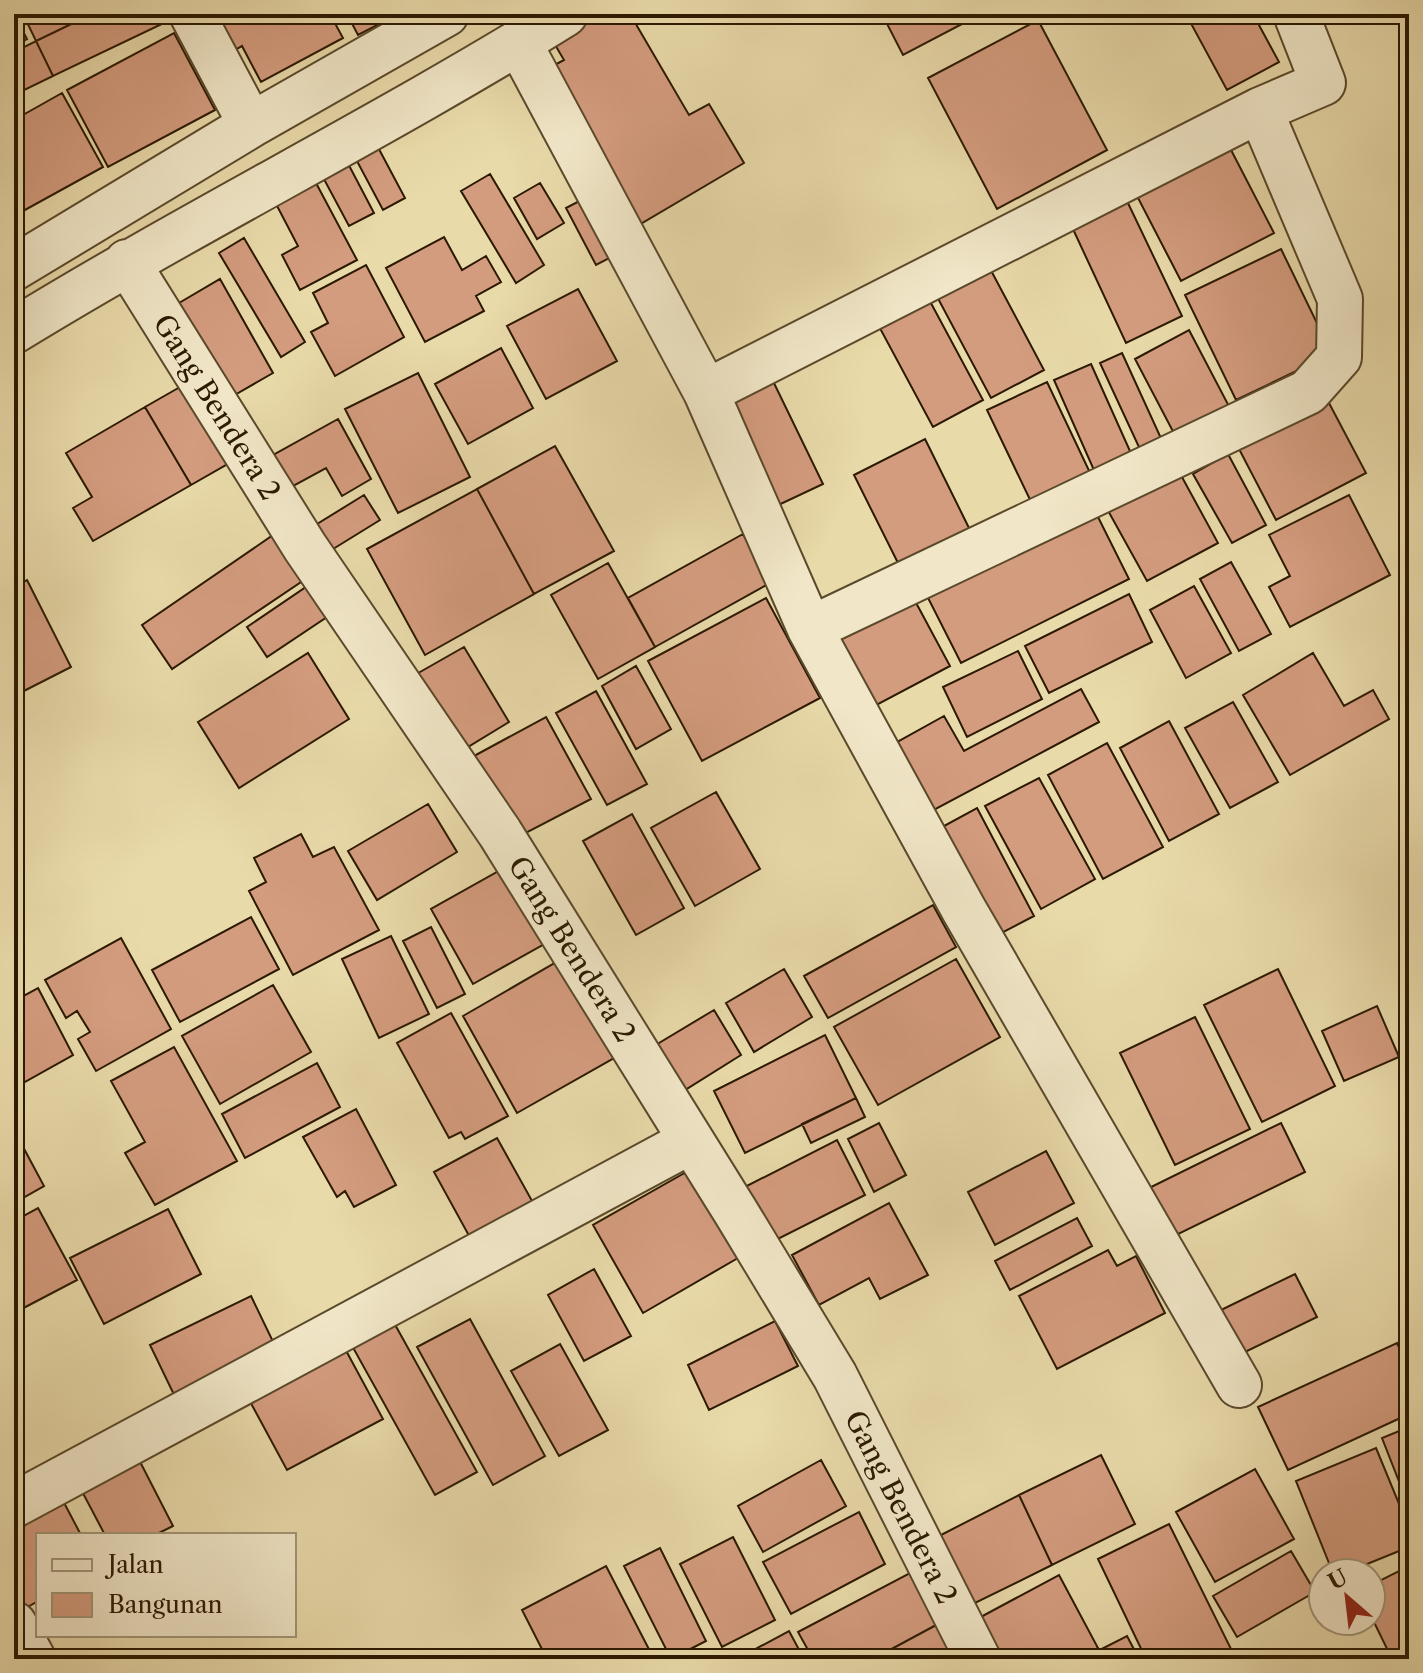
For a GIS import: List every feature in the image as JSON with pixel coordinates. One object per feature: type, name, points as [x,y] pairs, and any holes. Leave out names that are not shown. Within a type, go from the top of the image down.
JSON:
[{"type":"street","points":[[192,14],[251,125]]},
{"type":"street","points":[[14,268],[251,125],[446,14]]},
{"type":"street","points":[[14,331],[127,262],[279,181],[565,14]]},
{"type":"street","points":[[706,392],[1260,110],[1323,83],[1296,14]]},
{"type":"street","points":[[519,43],[706,392],[810,629],[964,910],[1239,1385]]},
{"type":"street","points":[[810,629],[1308,392],[1339,357],[1340,299],[1260,110]]},
{"type":"street","name":"Gang Bendera 2","points":[[127,262],[305,547],[500,833],[835,1376],[978,1659]]},
{"type":"street","points":[[14,1505],[691,1141]]},
{"type":"street","points":[[14,1624],[33,1659]]},
{"type":"building","points":[[14,14],[27,39],[14,46]]},
{"type":"building","points":[[23,14],[92,14],[36,41]]},
{"type":"building","points":[[92,14],[162,14],[166,22],[53,76],[36,41]]},
{"type":"building","points":[[209,14],[330,14],[343,38],[261,82],[242,46],[230,53]]},
{"type":"building","points":[[347,14],[399,14],[358,35]]},
{"type":"building","points":[[578,14],[630,14],[689,115],[709,104],[744,163],[637,226],[547,69],[564,60],[547,31]]},
{"type":"building","points":[[882,14],[981,14],[903,55]]},
{"type":"building","points":[[1195,14],[1253,14],[1279,62],[1227,90],[1188,18]]},
{"type":"building","points":[[1038,20],[1107,150],[997,209],[928,78]]},
{"type":"building","points":[[174,33],[215,110],[108,167],[67,90]]},
{"type":"building","points":[[36,41],[53,76],[14,95],[14,52]]},
{"type":"building","points":[[62,93],[103,167],[14,216],[14,120]]},
{"type":"building","points":[[372,136],[405,198],[383,210],[350,148]]},
{"type":"building","points":[[1230,148],[1274,233],[1181,281],[1137,196]]},
{"type":"building","points":[[343,154],[374,213],[349,226],[318,168]]},
{"type":"building","points":[[490,174],[544,265],[516,283],[461,191]]},
{"type":"building","points":[[316,183],[357,260],[300,290],[282,255],[298,246],[276,204]]},
{"type":"building","points":[[540,183],[564,223],[537,239],[514,198]]},
{"type":"building","points":[[587,197],[617,254],[596,265],[566,208]]},
{"type":"building","points":[[1127,201],[1182,316],[1126,343],[1072,227]]},
{"type":"building","points":[[444,237],[462,270],[486,256],[501,282],[476,296],[484,311],[425,342],[386,268]]},
{"type":"building","points":[[244,238],[305,342],[281,357],[219,253]]},
{"type":"building","points":[[1281,249],[1332,354],[1236,400],[1185,295]]},
{"type":"building","points":[[987,263],[1044,370],[991,398],[934,291]]},
{"type":"building","points":[[366,265],[404,337],[335,376],[311,332],[328,323],[313,293]]},
{"type":"building","points":[[220,279],[273,373],[233,396],[179,303]]},
{"type":"building","points":[[578,289],[617,361],[546,399],[507,326]]},
{"type":"building","points":[[925,292],[983,400],[933,427],[875,319]]},
{"type":"building","points":[[1189,330],[1232,412],[1178,441],[1135,359]]},
{"type":"building","points":[[501,348],[533,408],[468,444],[435,384]]},
{"type":"building","points":[[1122,353],[1165,447],[1144,458],[1100,363]]},
{"type":"building","points":[[1091,364],[1134,460],[1097,477],[1054,380]]},
{"type":"building","points":[[418,373],[470,477],[398,513],[345,409]]},
{"type":"building","points":[[772,379],[823,484],[770,509],[720,403]]},
{"type":"building","points":[[1047,382],[1093,479],[1034,508],[987,410]]},
{"type":"building","points":[[187,383],[231,462],[191,485],[145,407]]},
{"type":"building","points":[[1329,403],[1366,473],[1276,520],[1239,449]]},
{"type":"building","points":[[145,407],[191,485],[93,541],[73,508],[92,497],[66,453]]},
{"type":"building","points":[[338,419],[371,479],[342,496],[326,468],[284,491],[266,459]]},
{"type":"building","points":[[925,439],[972,534],[901,569],[854,475]]},
{"type":"building","points":[[555,446],[614,551],[534,594],[477,489]]},
{"type":"building","points":[[1228,454],[1266,525],[1232,543],[1193,474]]},
{"type":"building","points":[[1177,468],[1218,543],[1147,581],[1106,507]]},
{"type":"building","points":[[477,489],[534,594],[425,655],[367,549]]},
{"type":"building","points":[[364,495],[380,520],[325,554],[309,529]]},
{"type":"building","points":[[1349,495],[1390,575],[1290,627],[1269,587],[1290,576],[1269,535]]},
{"type":"building","points":[[1092,505],[1129,579],[961,663],[924,590]]},
{"type":"building","points":[[276,533],[307,578],[172,669],[142,625]]},
{"type":"building","points":[[743,534],[770,583],[655,647],[628,598]]},
{"type":"building","points":[[1231,562],[1271,634],[1239,651],[1200,579]]},
{"type":"building","points":[[608,563],[655,647],[598,679],[551,595]]},
{"type":"building","points":[[27,580],[71,667],[14,696],[14,587]]},
{"type":"building","points":[[1194,586],[1231,653],[1186,678],[1150,610]]},
{"type":"building","points":[[306,587],[327,617],[267,657],[247,627]]},
{"type":"building","points":[[1129,594],[1152,642],[1049,693],[1025,646]]},
{"type":"building","points":[[766,598],[820,698],[702,761],[648,661]]},
{"type":"building","points":[[914,599],[950,666],[867,710],[831,643]]},
{"type":"building","points":[[464,647],[509,722],[458,753],[413,676]]},
{"type":"building","points":[[1018,651],[1042,699],[967,737],[943,687]]},
{"type":"building","points":[[308,653],[349,719],[239,788],[198,722]]},
{"type":"building","points":[[1313,653],[1344,706],[1373,690],[1389,719],[1290,775],[1243,695]]},
{"type":"building","points":[[636,666],[671,729],[636,749],[602,686]]},
{"type":"building","points":[[1081,689],[1099,722],[930,812],[892,745],[944,716],[964,751]]},
{"type":"building","points":[[596,691],[647,784],[607,805],[556,713]]},
{"type":"building","points":[[1233,702],[1278,782],[1230,808],[1185,728]]},
{"type":"building","points":[[546,717],[591,799],[518,837],[474,756]]},
{"type":"building","points":[[1169,721],[1219,814],[1169,841],[1120,748]]},
{"type":"building","points":[[1107,743],[1163,847],[1103,879],[1048,775]]},
{"type":"building","points":[[1039,778],[1095,879],[1041,909],[985,806]]},
{"type":"building","points":[[716,792],[760,869],[695,906],[651,828]]},
{"type":"building","points":[[428,804],[457,852],[377,900],[348,851]]},
{"type":"building","points":[[977,808],[1034,916],[990,939],[933,832]]},
{"type":"building","points":[[632,814],[684,908],[636,935],[583,841]]},
{"type":"building","points":[[301,834],[313,857],[334,847],[379,930],[293,975],[249,891],[266,882],[254,858]]},
{"type":"building","points":[[513,863],[555,938],[473,984],[431,909]]},
{"type":"building","points":[[933,905],[956,947],[828,1018],[804,976]]},
{"type":"building","points":[[251,917],[279,969],[180,1022],[152,970]]},
{"type":"building","points":[[431,927],[465,994],[437,1008],[403,941]]},
{"type":"building","points":[[391,936],[429,1014],[379,1038],[342,959]]},
{"type":"building","points":[[121,938],[171,1029],[96,1071],[78,1039],[90,1032],[77,1011],[66,1018],[45,980]]},
{"type":"building","points":[[956,959],[1000,1037],[878,1105],[834,1027]]},
{"type":"building","points":[[560,960],[614,1058],[517,1113],[463,1016]]},
{"type":"building","points":[[784,969],[812,1017],[754,1052],[726,1003]]},
{"type":"building","points":[[1278,969],[1335,1086],[1262,1122],[1204,1005]]},
{"type":"building","points":[[273,985],[311,1052],[220,1104],[182,1036]]},
{"type":"building","points":[[38,988],[73,1055],[14,1088],[14,1001]]},
{"type":"building","points":[[1377,1006],[1399,1057],[1344,1081],[1322,1031]]},
{"type":"building","points":[[714,1010],[741,1055],[677,1095],[649,1049]]},
{"type":"building","points":[[451,1013],[508,1116],[465,1139],[461,1132],[449,1138],[397,1043]]},
{"type":"building","points":[[1195,1017],[1250,1129],[1175,1165],[1120,1053]]},
{"type":"building","points":[[825,1035],[856,1098],[745,1153],[714,1091]]},
{"type":"building","points":[[174,1047],[237,1161],[155,1205],[125,1153],[145,1142],[111,1081]]},
{"type":"building","points":[[317,1063],[340,1107],[245,1158],[222,1114]]},
{"type":"building","points":[[856,1098],[865,1117],[811,1143],[802,1124]]},
{"type":"building","points":[[356,1109],[396,1185],[354,1207],[345,1191],[337,1197],[303,1137]]},
{"type":"building","points":[[879,1123],[906,1175],[874,1192],[848,1139]]},
{"type":"building","points":[[1281,1123],[1305,1172],[1166,1240],[1143,1191]]},
{"type":"building","points":[[14,1130],[44,1186],[14,1203]]},
{"type":"building","points":[[497,1138],[536,1208],[473,1243],[434,1172]]},
{"type":"building","points":[[837,1140],[865,1195],[766,1245],[739,1190]]},
{"type":"building","points":[[1046,1151],[1074,1203],[995,1245],[968,1192]]},
{"type":"building","points":[[688,1171],[738,1258],[643,1313],[593,1225]]},
{"type":"building","points":[[889,1203],[928,1275],[880,1299],[869,1278],[819,1305],[792,1255]]},
{"type":"building","points":[[38,1208],[77,1280],[14,1313],[14,1221]]},
{"type":"building","points":[[168,1209],[201,1274],[104,1324],[70,1258]]},
{"type":"building","points":[[1077,1218],[1092,1246],[1010,1290],[995,1261]]},
{"type":"building","points":[[1108,1250],[1117,1266],[1136,1256],[1165,1313],[1057,1369],[1019,1296]]},
{"type":"building","points":[[594,1269],[631,1336],[584,1361],[548,1295]]},
{"type":"building","points":[[1295,1274],[1317,1317],[1241,1354],[1219,1311]]},
{"type":"building","points":[[251,1296],[279,1354],[178,1403],[150,1345]]},
{"type":"building","points":[[470,1319],[545,1456],[493,1485],[417,1347]]},
{"type":"building","points":[[393,1321],[477,1472],[435,1495],[351,1344]]},
{"type":"building","points":[[775,1321],[798,1366],[709,1410],[688,1365]]},
{"type":"building","points":[[1397,1343],[1409,1369],[1409,1414],[1288,1470],[1258,1407]]},
{"type":"building","points":[[560,1344],[608,1430],[559,1456],[511,1371]]},
{"type":"building","points":[[343,1345],[383,1419],[287,1470],[247,1396]]},
{"type":"building","points":[[1409,1427],[1409,1507],[1382,1438]]},
{"type":"building","points":[[1376,1448],[1409,1528],[1409,1547],[1384,1557],[1327,1557],[1296,1481]]},
{"type":"building","points":[[134,1450],[173,1526],[159,1533],[104,1533],[76,1480]]},
{"type":"building","points":[[1101,1455],[1135,1524],[1052,1565],[1019,1495]]},
{"type":"building","points":[[821,1460],[846,1506],[763,1552],[738,1506]]},
{"type":"building","points":[[1255,1469],[1294,1539],[1215,1582],[1176,1512]]},
{"type":"building","points":[[1019,1495],[1052,1565],[973,1604],[939,1536]]},
{"type":"building","points":[[61,1497],[80,1533],[36,1533],[36,1602],[19,1612],[14,1603],[14,1523]]},
{"type":"building","points":[[859,1512],[885,1564],[791,1614],[763,1562]]},
{"type":"building","points":[[1169,1524],[1233,1653],[1220,1659],[1146,1659],[1098,1559]]},
{"type":"building","points":[[733,1537],[775,1620],[722,1647],[680,1564]]},
{"type":"building","points":[[660,1548],[706,1641],[671,1659],[624,1566]]},
{"type":"building","points":[[1291,1551],[1307,1578],[1307,1597],[1237,1637],[1213,1596]]},
{"type":"building","points":[[606,1566],[654,1659],[547,1659],[522,1610]]},
{"type":"building","points":[[1409,1566],[1409,1659],[1392,1659],[1381,1637],[1387,1637],[1387,1577]]},
{"type":"building","points":[[910,1573],[938,1624],[873,1659],[813,1659],[798,1632]]},
{"type":"building","points":[[1059,1575],[1098,1648],[1077,1659],[999,1659],[977,1619]]},
{"type":"building","points":[[938,1624],[956,1659],[873,1659]]},
{"type":"building","points":[[789,1631],[804,1659],[737,1659]]},
{"type":"building","points":[[1127,1636],[1139,1659],[1082,1659]]}]
